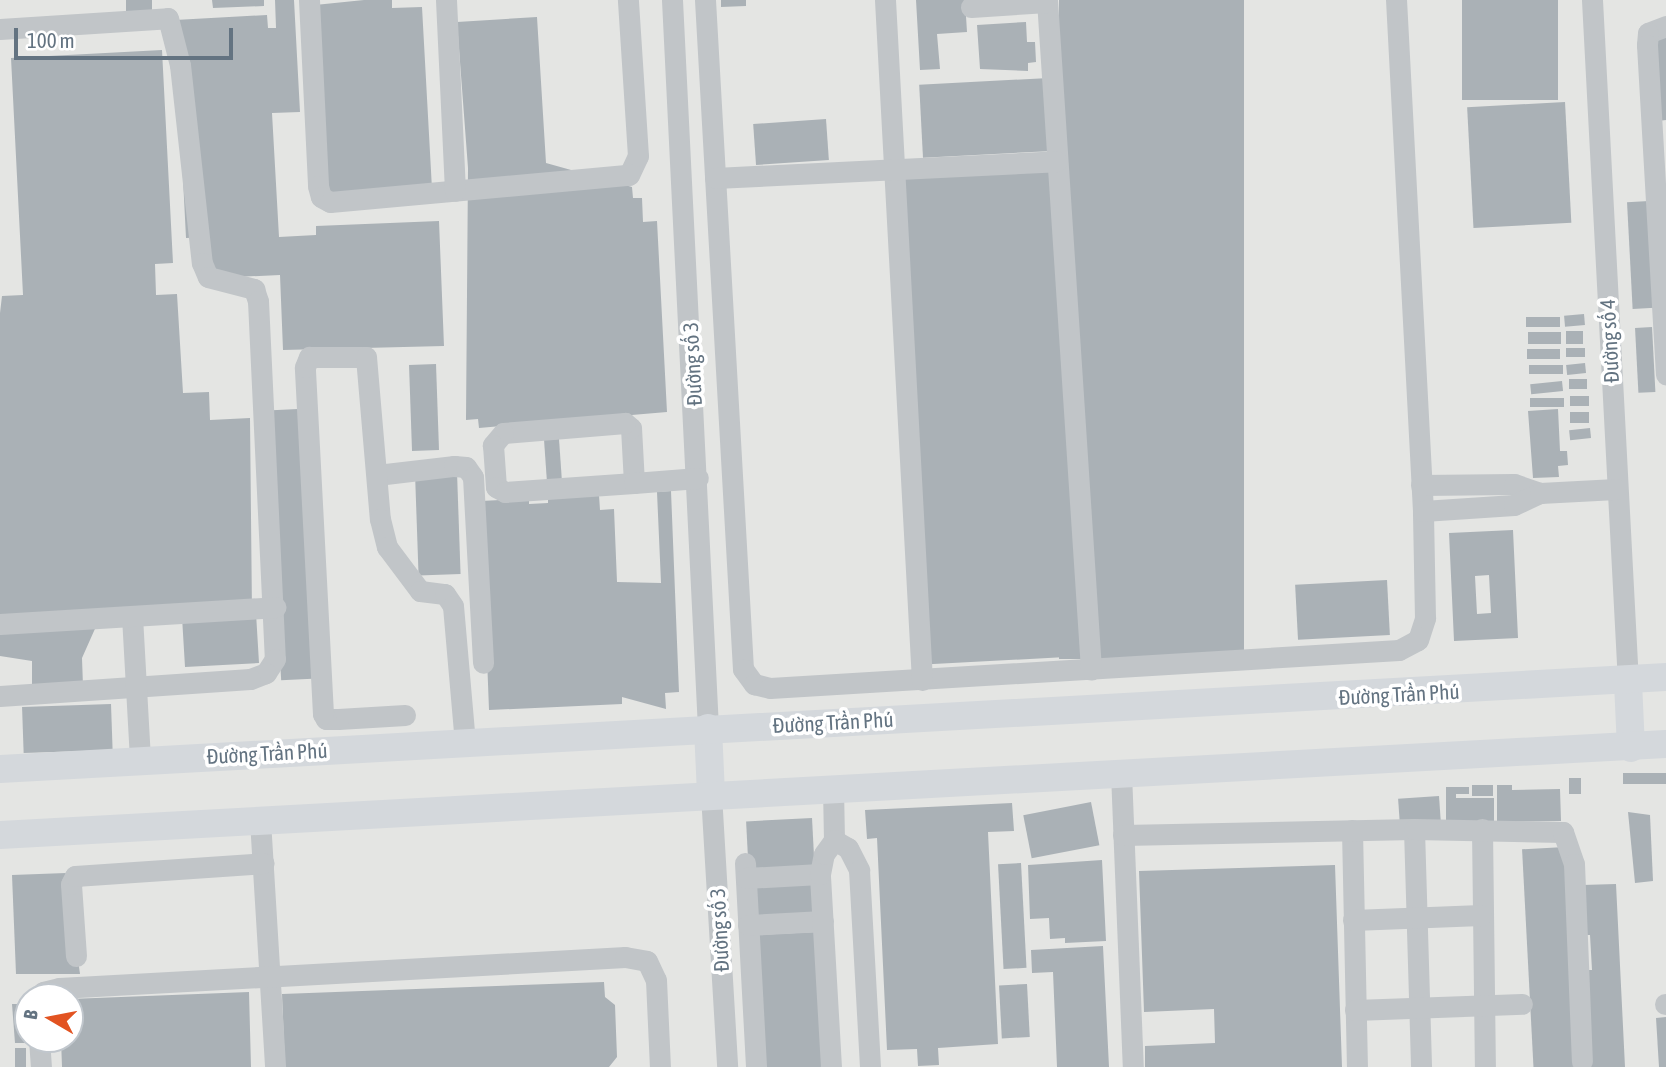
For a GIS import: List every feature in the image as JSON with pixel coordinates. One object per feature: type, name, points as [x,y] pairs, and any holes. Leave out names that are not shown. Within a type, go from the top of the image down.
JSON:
[{"type":"main road","name":"Đường Trần Phú","points":[[0,769],[708,728],[1628,682],[1666,677]]},
{"type":"main road","points":[[1628,682],[1631,748]]},
{"type":"main road","points":[[708,728],[711,794]]},
{"type":"main road","points":[[0,835],[711,794],[1631,748],[1666,744]]},
{"type":"street","points":[[309,0],[321,197],[330,202],[629,175],[636,167],[628,0]]},
{"type":"street","points":[[446,0],[455,191]]},
{"type":"street","name":"Đường số 3","points":[[672,0],[698,478],[708,728]]},
{"type":"street","points":[[705,0],[743,669],[754,684],[770,688],[1399,650],[1418,640],[1425,618],[1423,511],[1396,0]]},
{"type":"street","points":[[885,0],[922,680]]},
{"type":"street","name":"Đường số 4","points":[[1592,0],[1628,682]]},
{"type":"street","points":[[971,7],[1047,1],[1091,670]]},
{"type":"street","points":[[0,29],[164,9],[180,65],[202,263],[208,277],[254,289],[258,301],[275,607],[275,659],[266,673],[250,679],[0,696]]},
{"type":"street","points":[[1666,26],[1648,33],[1647,45],[1662,221],[1666,374]]},
{"type":"street","points":[[715,178],[1057,161]]},
{"type":"street","points":[[405,715],[338,719],[323,714],[305,367],[309,357],[366,356],[387,547],[420,591],[445,594],[453,606],[465,742]]},
{"type":"street","points":[[634,483],[631,428],[625,423],[503,433],[493,445],[499,491],[634,483],[698,478]]},
{"type":"street","points":[[377,475],[454,466],[466,467],[472,477],[483,663]]},
{"type":"street","points":[[1421,485],[1514,484],[1540,493]]},
{"type":"street","points":[[1423,511],[1514,505],[1540,493],[1616,489]]},
{"type":"street","points":[[0,624],[275,607]]},
{"type":"street","points":[[132,616],[140,760]]},
{"type":"street","points":[[1121,773],[1133,1067]]},
{"type":"street","points":[[831,1067],[820,874],[824,854],[834,840],[832,788]]},
{"type":"street","name":"Đường số 3","points":[[711,794],[727,1067]]},
{"type":"street","points":[[260,820],[275,1067]]},
{"type":"street","points":[[1414,829],[1421,1067]]},
{"type":"street","points":[[1482,829],[1485,1067]]},
{"type":"street","points":[[1123,835],[1557,829],[1569,840],[1582,1061]]},
{"type":"street","points":[[1352,830],[1357,1067]]},
{"type":"street","points":[[834,840],[848,848],[859,870],[870,1067]]},
{"type":"street","points":[[76,956],[71,884],[75,876],[264,863]]},
{"type":"street","points":[[757,1067],[745,870],[820,874]]},
{"type":"street","points":[[1353,920],[1482,915]]},
{"type":"street","points":[[748,925],[823,921]]},
{"type":"street","points":[[84,986],[270,974],[625,957],[647,961],[656,980],[660,1067]]},
{"type":"street","points":[[1355,1010],[1522,1004]]},
{"type":"shaded area","points":[[0,0],[1666,0],[1666,1067],[0,1067]]},
{"type":"building","points":[[126,0],[152,0],[152,14],[126,14]]},
{"type":"building","points":[[212,0],[264,0],[264,6],[213,8]]},
{"type":"building","points":[[275,0],[294,0],[300,112],[272,113],[279,237],[316,235],[316,226],[439,221],[444,346],[283,350],[280,275],[211,278],[209,237],[186,238],[175,20],[267,15],[268,28],[276,28]]},
{"type":"building","points":[[392,0],[392,8],[422,7],[432,189],[325,195],[315,5]]},
{"type":"building","points":[[721,0],[746,0],[746,6],[721,7]]},
{"type":"building","points":[[916,0],[965,0],[967,32],[937,34],[940,69],[920,70]]},
{"type":"building","points":[[1059,0],[1244,0],[1244,659],[1059,659]]},
{"type":"building","points":[[1462,0],[1558,0],[1558,100],[1462,100]]},
{"type":"building","points":[[537,17],[546,163],[632,187],[633,198],[642,198],[643,222],[657,221],[667,412],[479,428],[478,419],[466,420],[468,168],[457,22]]},
{"type":"building","points":[[1026,22],[1027,42],[1035,42],[1036,62],[1028,63],[1028,71],[980,69],[977,25]]},
{"type":"building","points":[[1655,33],[1666,33],[1666,120],[1658,121]]},
{"type":"building","points":[[162,50],[173,263],[155,264],[156,295],[177,294],[183,393],[209,392],[210,420],[250,418],[252,613],[256,613],[259,663],[185,667],[182,617],[0,620],[0,313],[2,296],[23,295],[11,58]]},
{"type":"building","points":[[1049,78],[1053,151],[923,158],[919,85]]},
{"type":"building","points":[[1565,102],[1571,223],[1473,228],[1467,107]]},
{"type":"building","points":[[826,119],[829,160],[756,165],[753,124]]},
{"type":"building","points":[[1054,166],[1080,656],[924,664],[898,174]]},
{"type":"building","points":[[1649,201],[1655,308],[1633,309],[1627,202]]},
{"type":"building","points":[[1584,314],[1585,325],[1565,327],[1564,316]]},
{"type":"building","points":[[1526,317],[1560,317],[1560,327],[1526,327]]},
{"type":"building","points":[[1652,327],[1655,392],[1638,393],[1635,328]]},
{"type":"building","points":[[1566,331],[1583,331],[1583,344],[1566,344]]},
{"type":"building","points":[[1528,332],[1561,332],[1561,344],[1528,344]]},
{"type":"building","points":[[1566,348],[1585,348],[1585,357],[1566,357]]},
{"type":"building","points":[[1527,349],[1560,349],[1560,359],[1527,359]]},
{"type":"building","points":[[1585,363],[1586,373],[1567,375],[1566,365]]},
{"type":"building","points":[[436,364],[439,450],[412,451],[409,365]]},
{"type":"building","points":[[1529,365],[1563,365],[1563,374],[1529,374]]},
{"type":"building","points":[[1569,379],[1587,379],[1587,389],[1569,389]]},
{"type":"building","points":[[1562,381],[1563,391],[1531,394],[1530,384]]},
{"type":"building","points":[[1570,396],[1589,396],[1589,406],[1570,406]]},
{"type":"building","points":[[1530,398],[1564,398],[1564,407],[1530,407]]},
{"type":"building","points":[[298,409],[312,679],[281,680],[267,411]]},
{"type":"building","points":[[1558,409],[1560,451],[1567,451],[1568,465],[1558,466],[1559,477],[1533,478],[1528,411]]},
{"type":"building","points":[[1570,412],[1589,412],[1589,423],[1570,423]]},
{"type":"building","points":[[1590,428],[1591,438],[1570,440],[1569,430]]},
{"type":"building","points":[[559,439],[562,485],[547,486],[544,440]]},
{"type":"building","points":[[457,472],[461,574],[419,575],[415,473]]},
{"type":"building","points":[[671,491],[679,692],[665,693],[666,709],[622,697],[622,704],[489,710],[481,501],[517,499],[529,494],[529,504],[548,503],[548,498],[599,495],[600,510],[614,509],[617,582],[661,583],[657,492]]},
{"type":"building","points":[[1513,530],[1518,638],[1454,641],[1449,533]],"holes":[[[1489,575],[1491,613],[1477,614],[1475,576]]]},
{"type":"building","points":[[1387,580],[1390,635],[1298,640],[1295,585]]},
{"type":"building","points":[[98,622],[82,658],[83,686],[32,688],[32,661],[0,656],[0,627]]},
{"type":"building","points":[[111,704],[113,750],[24,753],[22,707]]},
{"type":"building","points":[[1623,773],[1666,773],[1666,784],[1623,784]]},
{"type":"building","points":[[1569,778],[1581,778],[1581,794],[1569,794]]},
{"type":"building","points":[[1472,785],[1493,785],[1493,796],[1472,796]]},
{"type":"building","points":[[1497,785],[1512,785],[1512,790],[1560,789],[1561,821],[1497,822]]},
{"type":"building","points":[[1446,787],[1469,787],[1469,794],[1456,794],[1456,798],[1494,798],[1494,823],[1446,824]]},
{"type":"building","points":[[1439,796],[1441,822],[1400,825],[1398,799]]},
{"type":"building","points":[[1091,802],[1099,845],[1032,858],[1023,815]]},
{"type":"building","points":[[1012,803],[1014,831],[988,832],[998,1044],[938,1048],[939,1065],[918,1066],[917,1049],[887,1050],[877,838],[867,839],[865,810]]},
{"type":"building","points":[[1628,812],[1650,815],[1653,881],[1635,883]]},
{"type":"building","points":[[812,818],[815,870],[749,873],[746,821]]},
{"type":"building","points":[[1565,847],[1577,1067],[1533,1067],[1522,849]]},
{"type":"building","points":[[1102,860],[1106,941],[1065,943],[1065,938],[1050,939],[1049,918],[1030,919],[1028,865]]},
{"type":"building","points":[[1021,863],[1026,968],[1004,969],[998,864]]},
{"type":"building","points":[[1335,865],[1342,1067],[1145,1067],[1145,1046],[1215,1043],[1214,1009],[1144,1012],[1139,871]]},
{"type":"building","points":[[66,873],[80,974],[16,974],[12,875]]},
{"type":"building","points":[[812,879],[815,918],[752,922],[749,883]]},
{"type":"building","points":[[1616,884],[1625,1067],[1587,1067],[1584,970],[1592,970],[1590,935],[1584,935],[1582,885]]},
{"type":"building","points":[[816,932],[823,1067],[760,1067],[753,935]]},
{"type":"building","points":[[1103,946],[1109,1067],[1057,1067],[1053,972],[1032,973],[1031,950]]},
{"type":"building","points":[[604,982],[605,997],[615,1005],[617,1057],[609,1067],[285,1067],[282,994]]},
{"type":"building","points":[[1027,984],[1030,1037],[1002,1038],[999,985]]},
{"type":"building","points":[[249,992],[251,1067],[62,1067],[62,1053],[84,1053],[84,998]]},
{"type":"building","points":[[1666,1017],[1666,1067],[1659,1067],[1656,1018]]},
{"type":"building","points":[[15,1053],[26,1053],[26,1067],[15,1067]]}]
